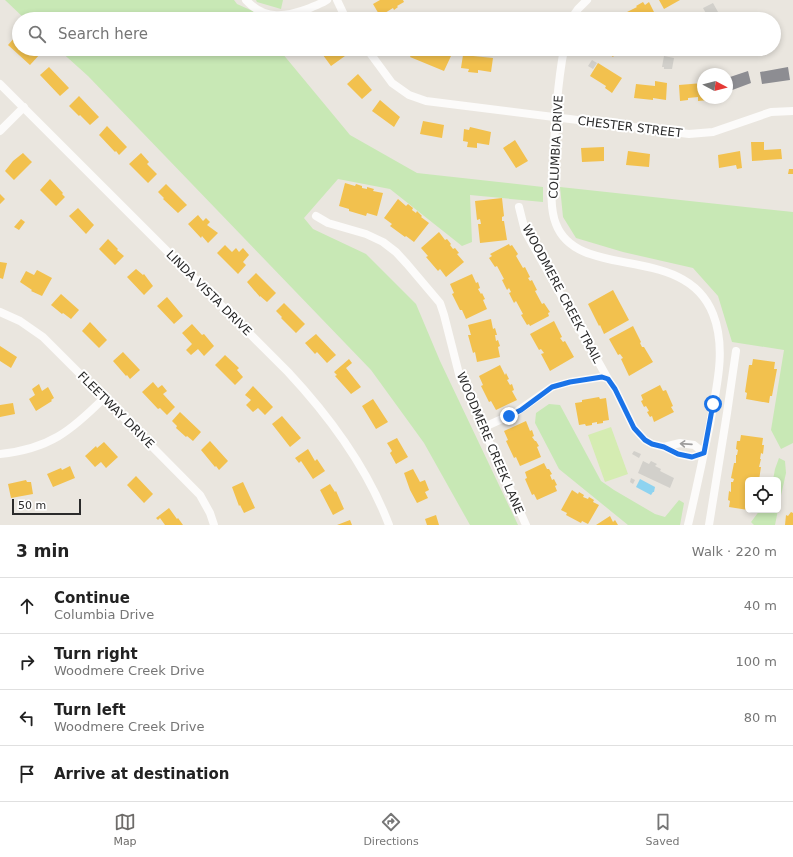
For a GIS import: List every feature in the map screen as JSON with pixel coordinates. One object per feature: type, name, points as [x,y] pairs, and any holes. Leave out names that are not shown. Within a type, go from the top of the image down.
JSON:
[{"type":"street","points":[[246,0],[250,5],[260,12]]},
{"type":"street","points":[[298,12],[323,3],[327,0]]},
{"type":"street","points":[[337,0],[343,12]]},
{"type":"street","points":[[576,12],[588,0]]},
{"type":"street","name":"CHESTER STREET","points":[[373,56],[392,83],[409,95],[426,101],[689,134],[713,132],[771,112],[793,111]]},
{"type":"street","name":"COLUMBIA DRIVE","points":[[563,56],[556,118],[552,176],[552,203],[556,223],[566,239],[578,248],[597,256],[658,269],[673,274],[693,285],[709,304],[717,328],[719,365],[704,453],[688,525]]},
{"type":"street","name":"LINDA VISTA DRIVE","points":[[0,84],[283,366],[305,390],[351,451],[376,496],[389,525]]},
{"type":"street","points":[[0,132],[24,107]]},
{"type":"street","name":"WOODMERE CREEK TRAIL","points":[[519,207],[525,231],[615,389],[639,435],[652,444],[664,447],[678,454],[692,457],[704,453]]},
{"type":"street","name":"WOODMERE CREEK LANE","points":[[316,216],[328,223],[366,234],[383,242],[396,252],[440,303],[459,374],[526,525]]},
{"type":"street","name":"FLEETWAY DRIVE","points":[[0,312],[20,321],[43,337],[200,495],[214,525]]},
{"type":"street","points":[[708,525],[736,351]]},
{"type":"street","points":[[482,428],[515,413],[552,387],[596,377],[608,379]]},
{"type":"street","points":[[0,454],[25,450],[54,439],[68,431],[84,418],[104,398]]},
{"type":"street","points":[[664,447],[680,443],[694,445],[704,453]]},
{"type":"green space","points":[[5,0],[234,0],[237,4],[255,12],[18,12]]},
{"type":"green space","points":[[256,0],[283,0],[281,9],[257,2]]},
{"type":"green space","points":[[66,56],[284,56],[350,135],[417,173],[543,187],[543,202],[470,195],[472,242],[462,246],[390,189],[338,179],[304,218],[313,229],[366,254],[416,304],[440,361],[518,525],[470,525],[424,443],[371,370],[88,76]]},
{"type":"green space","points":[[560,187],[793,212],[793,443],[781,449],[771,430],[784,350],[732,342],[718,296],[693,268],[623,252],[576,238],[563,217]]},
{"type":"green space","points":[[549,404],[560,405],[601,481],[655,514],[665,517],[679,500],[684,503],[680,525],[628,525],[559,469],[535,423],[536,413]]},
{"type":"green space","points":[[611,427],[628,474],[605,482],[588,435]]},
{"type":"green space","points":[[779,458],[785,461],[786,473],[781,496],[781,477],[774,477]]},
{"type":"green space","points":[[758,513],[777,513],[775,525],[754,525],[751,522]]},
{"type":"water","points":[[640,479],[655,487],[654,492],[651,495],[636,487]]},
{"type":"building: Homes","points":[[380,0],[403,0],[404,2],[397,6],[398,7],[394,10],[393,8],[386,12],[378,12],[373,4]]},
{"type":"building: Homes","points":[[659,0],[680,0],[664,9]]},
{"type":"building: Homes","points":[[643,2],[645,5],[649,2],[654,12],[627,12],[637,7],[636,6]]},
{"type":"building: Homes","points":[[12,40],[12,49],[8,45]]},
{"type":"building: Homes","points":[[20,56],[38,56],[30,65]]},
{"type":"building: Homes","points":[[324,56],[345,56],[331,66]]},
{"type":"building: Homes","points":[[410,56],[451,56],[444,71]]},
{"type":"building: Homes","points":[[463,56],[493,58],[491,72],[478,70],[478,73],[468,72],[469,69],[461,68]]},
{"type":"building: Homes","points":[[598,63],[622,78],[612,93],[605,88],[606,86],[590,76]]},
{"type":"building: Homes","points":[[49,67],[69,88],[60,96],[40,75]]},
{"type":"building: Homes","points":[[358,74],[372,90],[362,99],[347,84]]},
{"type":"building: Homes","points":[[655,81],[667,83],[666,100],[634,98],[636,84],[655,86]]},
{"type":"building: Homes","points":[[697,84],[697,97],[680,101],[679,85]]},
{"type":"building: Homes","points":[[79,96],[99,117],[90,125],[69,106]]},
{"type":"building: Homes","points":[[380,100],[400,117],[394,127],[372,111]]},
{"type":"building: Homes","points":[[423,121],[444,125],[442,138],[420,134]]},
{"type":"building: Homes","points":[[107,126],[127,147],[119,155],[99,135]]},
{"type":"building: Homes","points":[[470,127],[491,132],[489,145],[477,143],[477,148],[467,147],[468,142],[463,141],[464,129],[469,130]]},
{"type":"building: Homes","points":[[515,140],[528,161],[516,168],[503,148]]},
{"type":"building: Homes","points":[[751,142],[764,142],[764,150],[781,149],[782,159],[752,161]]},
{"type":"building: Homes","points":[[604,147],[604,161],[582,162],[581,148]]},
{"type":"building: Homes","points":[[628,151],[650,154],[649,167],[626,165]]},
{"type":"building: Homes","points":[[740,151],[742,168],[737,169],[736,165],[719,168],[718,155]]},
{"type":"building: Homes","points":[[23,153],[32,162],[14,180],[5,171],[13,161]]},
{"type":"building: Homes","points":[[141,153],[149,162],[147,164],[157,174],[148,183],[129,164]]},
{"type":"building: Homes","points":[[789,169],[793,169],[793,174],[788,174]]},
{"type":"building: Homes","points":[[50,179],[65,197],[56,206],[40,190]]},
{"type":"building: Homes","points":[[345,183],[355,186],[356,184],[362,186],[362,188],[367,189],[367,187],[374,189],[373,191],[383,193],[377,216],[367,213],[366,216],[349,211],[349,209],[339,206]]},
{"type":"building: Homes","points":[[166,184],[187,205],[178,213],[163,199],[164,198],[158,192]]},
{"type":"building: Homes","points":[[0,194],[5,199],[0,204]]},
{"type":"building: Homes","points":[[502,198],[504,216],[502,217],[502,221],[504,221],[507,240],[480,243],[478,224],[481,224],[480,219],[477,220],[475,201]]},
{"type":"building: Homes","points":[[398,199],[406,206],[408,204],[413,208],[412,210],[416,213],[417,211],[422,216],[421,217],[429,223],[414,242],[390,226],[392,224],[384,218]]},
{"type":"building: Homes","points":[[78,208],[94,225],[86,234],[69,216]]},
{"type":"building: Homes","points":[[198,215],[203,221],[206,218],[210,222],[207,225],[218,233],[208,243],[188,224]]},
{"type":"building: Homes","points":[[21,219],[25,222],[19,230],[14,227]]},
{"type":"building: Homes","points":[[439,232],[445,240],[447,239],[453,249],[455,248],[459,253],[457,254],[464,262],[446,277],[440,269],[438,271],[426,257],[428,256],[421,248]]},
{"type":"building: Homes","points":[[108,239],[124,256],[115,265],[99,249]]},
{"type":"building: Homes","points":[[509,244],[510,246],[512,245],[518,254],[516,256],[523,268],[525,267],[530,277],[528,278],[530,281],[532,280],[537,290],[535,291],[542,304],[544,303],[550,312],[548,313],[549,316],[530,326],[529,324],[527,325],[521,315],[523,314],[516,301],[514,303],[509,293],[511,292],[509,288],[507,290],[502,280],[504,279],[497,266],[495,267],[489,258],[492,256],[490,254]]},
{"type":"building: Homes","points":[[225,245],[232,252],[236,248],[239,252],[243,248],[249,255],[243,262],[246,265],[238,274],[217,253]]},
{"type":"building: Homes","points":[[0,262],[7,263],[3,279],[0,278]]},
{"type":"building: Homes","points":[[136,269],[143,275],[144,274],[153,286],[144,295],[127,277]]},
{"type":"building: Homes","points":[[37,270],[52,278],[42,296],[31,291],[32,290],[20,282],[26,271],[34,275]]},
{"type":"building: Homes","points":[[256,273],[276,293],[267,302],[260,297],[247,282]]},
{"type":"building: Homes","points":[[472,274],[476,283],[478,282],[480,288],[478,289],[485,299],[483,300],[487,309],[466,319],[452,294],[454,293],[450,284]]},
{"type":"building: Homes","points":[[613,290],[629,320],[604,334],[588,304]]},
{"type":"building: Homes","points":[[61,294],[79,310],[71,319],[51,305]]},
{"type":"building: Homes","points":[[167,297],[183,316],[174,324],[157,306]]},
{"type":"building: Homes","points":[[284,303],[305,324],[296,333],[276,311]]},
{"type":"building: Homes","points":[[491,319],[493,329],[495,328],[497,335],[495,335],[496,341],[498,340],[500,346],[498,347],[500,357],[477,362],[475,352],[473,353],[468,335],[471,335],[468,325]]},
{"type":"building: Homes","points":[[554,321],[562,337],[560,338],[563,342],[565,341],[574,357],[550,371],[541,354],[544,353],[541,349],[539,350],[530,334]]},
{"type":"building: Homes","points":[[90,322],[107,340],[99,348],[82,331]]},
{"type":"building: Homes","points":[[192,324],[202,335],[204,334],[214,346],[204,356],[198,349],[191,355],[186,350],[192,344],[182,333]]},
{"type":"building: Homes","points":[[633,326],[642,347],[644,347],[653,362],[629,376],[621,359],[623,358],[620,354],[618,355],[609,339]]},
{"type":"building: Homes","points":[[316,334],[336,355],[327,363],[317,352],[315,354],[305,343]]},
{"type":"building: Homes","points":[[0,346],[17,357],[11,368],[0,361]]},
{"type":"building: Homes","points":[[123,352],[140,370],[130,379],[113,361]]},
{"type":"building: Homes","points":[[225,355],[239,368],[237,370],[243,377],[235,385],[215,365]]},
{"type":"building: Homes","points":[[349,359],[352,363],[346,368],[361,387],[351,394],[335,376],[337,375],[334,372]]},
{"type":"building: Homes","points":[[753,359],[775,362],[774,369],[777,369],[772,396],[770,396],[769,403],[746,399],[747,393],[745,392],[749,365],[752,365]]},
{"type":"building: Homes","points":[[500,365],[505,375],[506,373],[509,379],[507,380],[510,385],[512,384],[514,390],[512,391],[517,400],[496,410],[491,401],[489,402],[481,386],[483,385],[479,376]]},
{"type":"building: Homes","points":[[153,382],[158,388],[162,385],[167,391],[163,394],[175,407],[167,415],[160,408],[158,409],[142,392]]},
{"type":"building: Homes","points":[[39,384],[42,391],[48,387],[54,398],[51,400],[52,401],[36,411],[29,399],[35,395],[32,389]]},
{"type":"building: Homes","points":[[660,385],[663,391],[666,390],[674,412],[654,422],[652,416],[650,417],[647,412],[649,411],[646,406],[644,407],[641,401],[643,400],[641,395]]},
{"type":"building: Homes","points":[[253,386],[273,407],[265,415],[258,408],[253,412],[246,405],[251,400],[245,395]]},
{"type":"building: Homes","points":[[599,397],[600,399],[606,398],[609,420],[603,421],[603,423],[592,423],[592,425],[586,426],[585,424],[579,425],[575,403],[582,402],[582,400]]},
{"type":"building: Homes","points":[[373,399],[388,422],[376,429],[362,406]]},
{"type":"building: Homes","points":[[13,403],[15,414],[0,417],[0,405]]},
{"type":"building: Homes","points":[[180,412],[201,432],[193,441],[176,428],[177,426],[172,421]]},
{"type":"building: Homes","points":[[282,416],[301,438],[290,447],[272,424]]},
{"type":"building: Homes","points":[[526,421],[530,431],[532,430],[534,436],[532,437],[539,446],[537,447],[541,457],[520,466],[516,457],[514,458],[506,441],[508,440],[504,431]]},
{"type":"building: Homes","points":[[741,435],[763,438],[762,445],[764,445],[763,454],[761,453],[760,459],[759,467],[761,467],[759,477],[745,477],[745,510],[729,507],[730,501],[728,500],[729,491],[731,492],[731,482],[733,482],[734,479],[731,478],[734,463],[736,463],[736,455],[738,450],[736,449],[737,441],[740,441]]},
{"type":"building: Homes","points":[[397,438],[408,457],[396,464],[390,453],[392,451],[387,443]]},
{"type":"building: Homes","points":[[210,441],[228,461],[219,470],[201,450]]},
{"type":"building: Homes","points":[[104,442],[118,457],[106,468],[101,462],[95,467],[85,456],[96,446],[97,448]]},
{"type":"building: Homes","points":[[308,449],[315,461],[317,459],[325,471],[313,479],[301,461],[299,463],[295,458]]},
{"type":"building: Homes","points":[[544,463],[552,474],[550,475],[552,480],[554,479],[557,485],[555,486],[557,491],[537,500],[534,494],[532,495],[525,479],[527,478],[525,472]]},
{"type":"building: Homes","points":[[70,466],[75,478],[53,487],[47,474]]},
{"type":"building: Homes","points":[[413,469],[420,482],[425,480],[429,490],[425,492],[428,498],[417,503],[410,490],[404,473]]},
{"type":"building: Homes","points":[[136,476],[153,494],[144,503],[127,485]]},
{"type":"building: Homes","points":[[26,480],[27,482],[31,482],[33,494],[11,498],[8,484]]},
{"type":"building: Homes","points":[[243,482],[255,508],[244,513],[240,505],[239,506],[232,487]]},
{"type":"building: Homes","points":[[330,484],[335,492],[336,491],[344,509],[333,515],[320,490]]},
{"type":"building: Homes","points":[[572,490],[578,494],[579,492],[584,495],[583,497],[588,499],[589,497],[594,500],[593,502],[599,505],[588,524],[582,521],[581,523],[566,515],[567,513],[561,510]]},
{"type":"building: Homes","points":[[169,508],[183,525],[165,525],[160,518],[158,520],[156,518]]},
{"type":"building: Homes","points":[[791,512],[793,513],[793,525],[785,525],[786,515],[788,516]]},
{"type":"building: Homes","points":[[436,515],[439,525],[427,525],[425,519]]},
{"type":"building: Homes","points":[[610,516],[613,522],[615,520],[618,525],[596,525]]},
{"type":"building: Homes","points":[[350,520],[352,525],[337,525]]},
{"type":"building: Industry","points":[[788,67],[790,80],[762,84],[760,72]]},
{"type":"building: Industry","points":[[748,71],[751,83],[733,90],[733,76]]},
{"type":"building: Other","points":[[713,3],[718,12],[705,12],[703,8]]},
{"type":"building: Other","points":[[664,56],[674,58],[672,69],[664,69],[664,67],[662,67]]},
{"type":"building: Other","points":[[592,60],[597,63],[593,69],[588,66]]},
{"type":"building: Other","points":[[634,451],[641,454],[639,458],[632,454]]},
{"type":"building: Other","points":[[643,461],[649,464],[651,461],[657,464],[655,466],[661,469],[660,471],[674,478],[670,488],[638,473]]},
{"type":"building: Other","points":[[631,478],[635,480],[633,484],[630,482]]},
{"type":"route","points":[[509,416],[521,410],[552,387],[570,382],[602,377],[608,379],[615,389],[639,435],[652,444],[664,447],[678,454],[692,457],[704,453],[713,404]]}]
